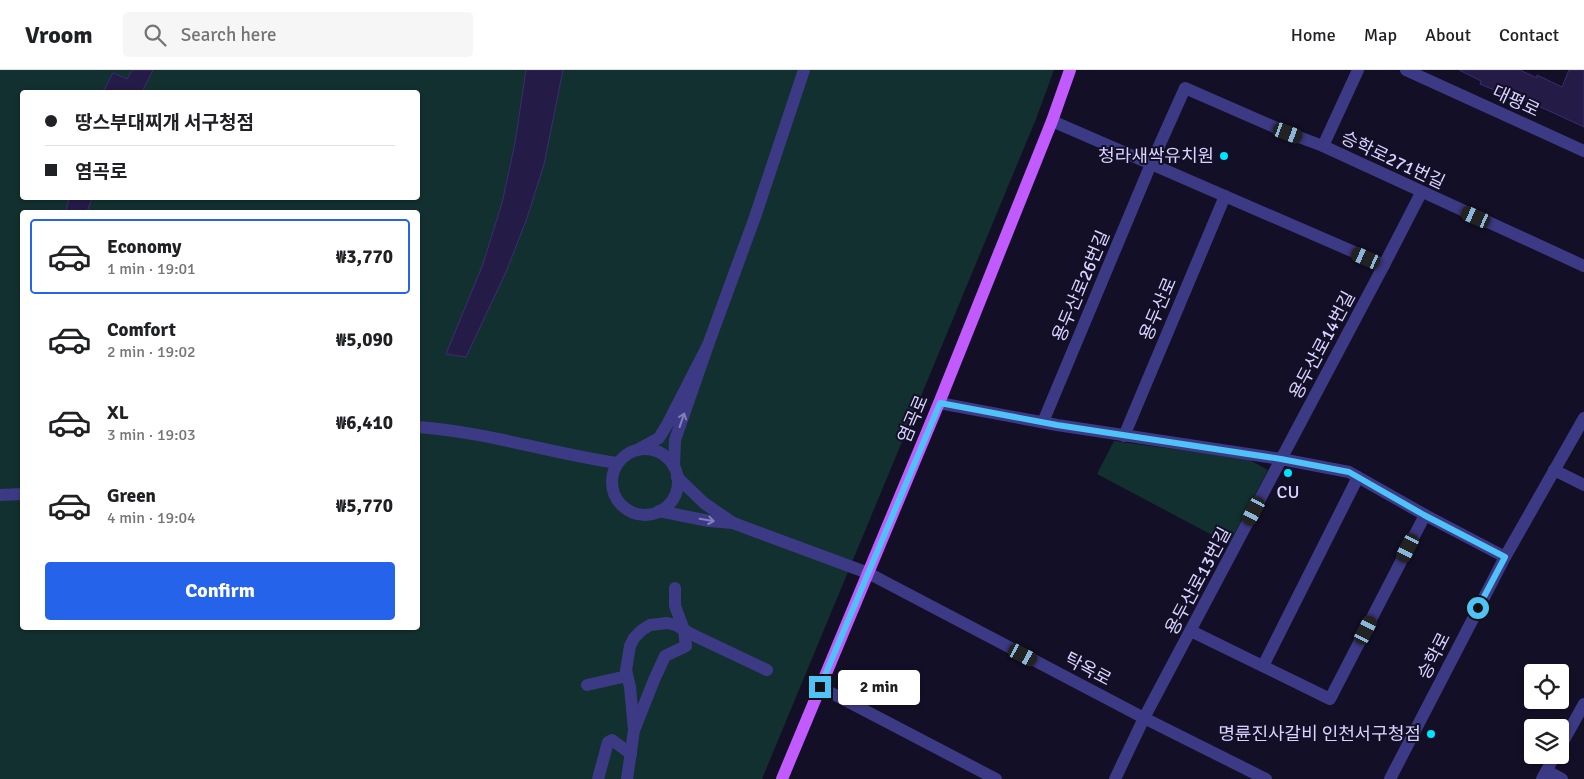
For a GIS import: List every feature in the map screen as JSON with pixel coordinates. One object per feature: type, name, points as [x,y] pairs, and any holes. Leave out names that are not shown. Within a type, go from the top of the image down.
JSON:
[{"type":"main road","name":"염곡로","points":[[782,779],[940,403],[1052,121],[1070,70]]},
{"type":"street","points":[[659,512],[668,506],[674,497],[677,487],[675,440],[755,216],[804,70]]},
{"type":"street","points":[[1323,146],[1358,70]]},
{"type":"street","name":"대평로","points":[[1406,70],[1584,151]]},
{"type":"street","name":"승학로271번길","points":[[1186,88],[1288,133],[1323,146],[1584,266]]},
{"type":"street","name":"용두산로26번길","points":[[1043,422],[1151,164],[1186,88]]},
{"type":"street","points":[[1052,121],[1384,265]]},
{"type":"street","name":"용두산로14번길","points":[[1281,459],[1421,192]]},
{"type":"street","name":"용두산로","points":[[1124,436],[1225,196]]},
{"type":"street","points":[[708,345],[659,438],[627,454],[618,463],[613,472],[612,483],[614,494],[620,504],[629,511],[639,514],[659,512],[709,521],[733,523]]},
{"type":"street","points":[[940,403],[1124,436],[1281,459],[1349,472],[1424,515],[1505,557]]},
{"type":"street","name":"승학로","points":[[1390,779],[1505,557],[1584,418]]},
{"type":"street","points":[[420,427],[500,438],[588,459],[618,463]]},
{"type":"street","points":[[637,450],[648,449],[660,452],[668,458],[676,472],[704,503],[733,523]]},
{"type":"street","name":"용두산로13번길","points":[[1115,779],[1144,718],[1281,459]]},
{"type":"street","points":[[1554,470],[1584,486]]},
{"type":"street","points":[[1263,666],[1358,477]]},
{"type":"street","points":[[0,495],[20,494]]},
{"type":"street","points":[[1191,631],[1330,699],[1424,515]]},
{"type":"street","name":"탁옥로","points":[[733,523],[868,573],[1144,718],[1266,779]]},
{"type":"street","points":[[634,730],[665,656],[686,646],[684,630],[675,606],[675,588]]},
{"type":"street","points":[[627,779],[634,730],[627,676],[628,656],[634,638],[642,630],[650,626],[667,623],[676,625],[767,670]]},
{"type":"street","points":[[587,685],[627,676]]},
{"type":"street","points":[[820,687],[996,779]]},
{"type":"street","points":[[1569,731],[1584,704]]},
{"type":"street","points":[[598,779],[608,742],[612,740],[631,754]]},
{"type":"street","points":[[1550,764],[1544,775],[1562,779]]},
{"type":"green space","points":[[0,70],[1054,70],[1036,119],[762,779],[0,779]]},
{"type":"green space","points":[[1114,441],[1248,459],[1268,470],[1229,544],[1097,474]]},
{"type":"building","points":[[132,70],[153,70],[143,90],[104,90],[113,73],[127,79]]},
{"type":"building","points":[[526,70],[563,70],[544,164],[527,218],[506,272],[466,357],[446,354],[483,264],[502,203],[515,143]]},
{"type":"building","points":[[1459,70],[1520,70],[1537,78],[1537,75],[1562,87],[1569,70],[1584,70],[1584,127],[1521,98],[1520,101],[1480,84],[1481,81]]},
{"type":"building","points":[[69,200],[91,200],[88,210],[66,210]]},
{"type":"place","name":"청라새싹유치원","points":[[1224,156]]},
{"type":"place","name":"CU","points":[[1288,473]]},
{"type":"place","name":"명륜진사갈비 인천서구청점","points":[[1431,734]]},
{"type":"route","points":[[820,687],[940,403],[1057,425],[1281,459],[1349,472],[1424,515],[1505,557],[1478,608]]}]
